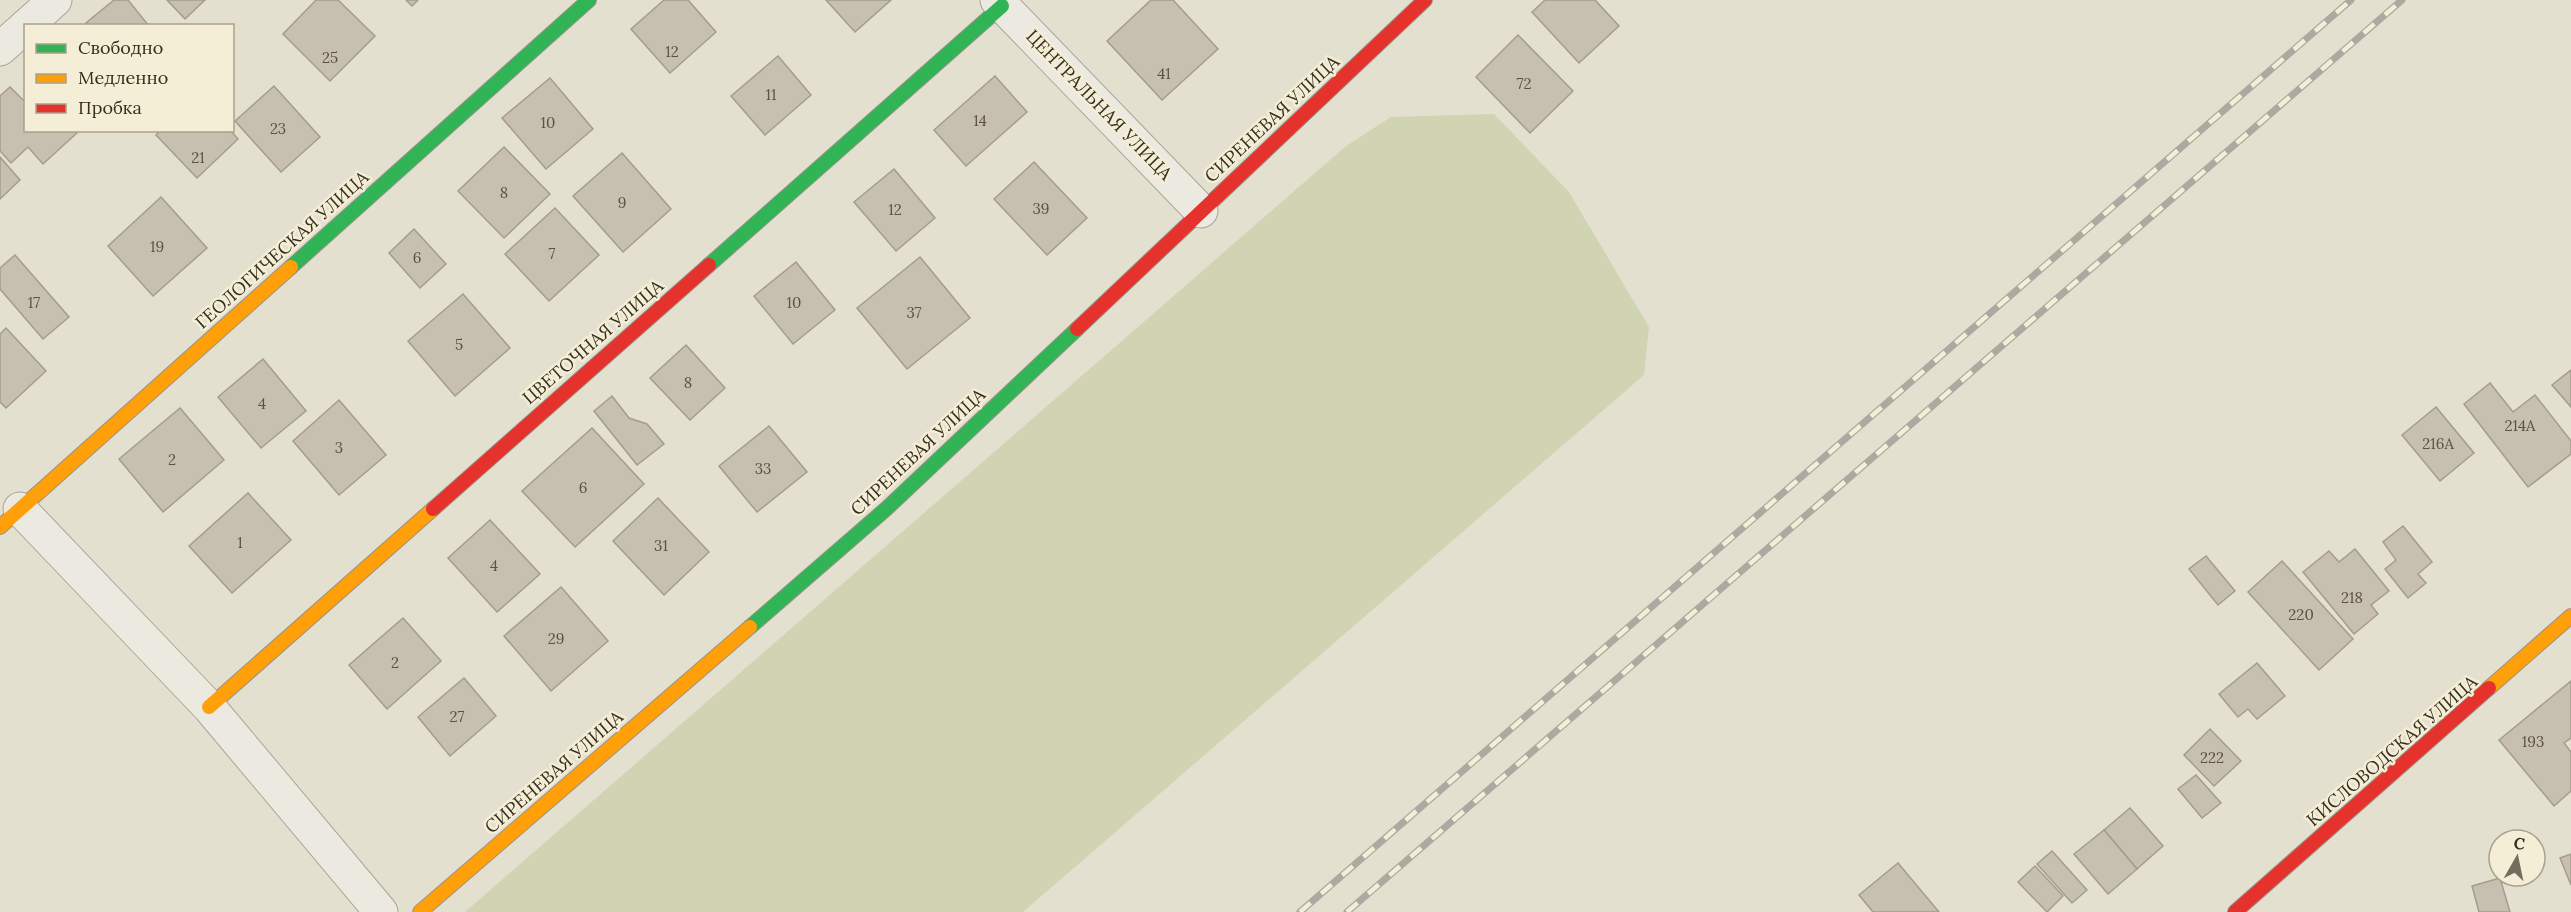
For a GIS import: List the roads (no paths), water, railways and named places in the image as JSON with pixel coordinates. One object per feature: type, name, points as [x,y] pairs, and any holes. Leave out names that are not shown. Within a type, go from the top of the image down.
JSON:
[{"type":"street","points":[[28,24],[55,0]]},
{"type":"street","name":"ГЕОЛОГИЧЕСКАЯ УЛИЦА","points":[[10,518],[589,0]]},
{"type":"street","name":"СИРЕНЕВАЯ УЛИЦА","points":[[420,912],[886,509],[1425,0]]},
{"type":"street","name":"ЦЕНТРАЛЬНАЯ УЛИЦА","points":[[1000,3],[1201,211]]},
{"type":"street","name":"ЦВЕТОЧНАЯ УЛИЦА","points":[[209,707],[1000,3]]},
{"type":"street","points":[[0,49],[24,28]]},
{"type":"street","points":[[10,518],[209,707],[381,912]]},
{"type":"street","name":"КИСЛОВОДСКАЯ УЛИЦА","points":[[2235,912],[2571,616]]},
{"type":"railway","points":[[1300,912],[2351,0]]},
{"type":"railway","points":[[1347,912],[2402,0]]}]
